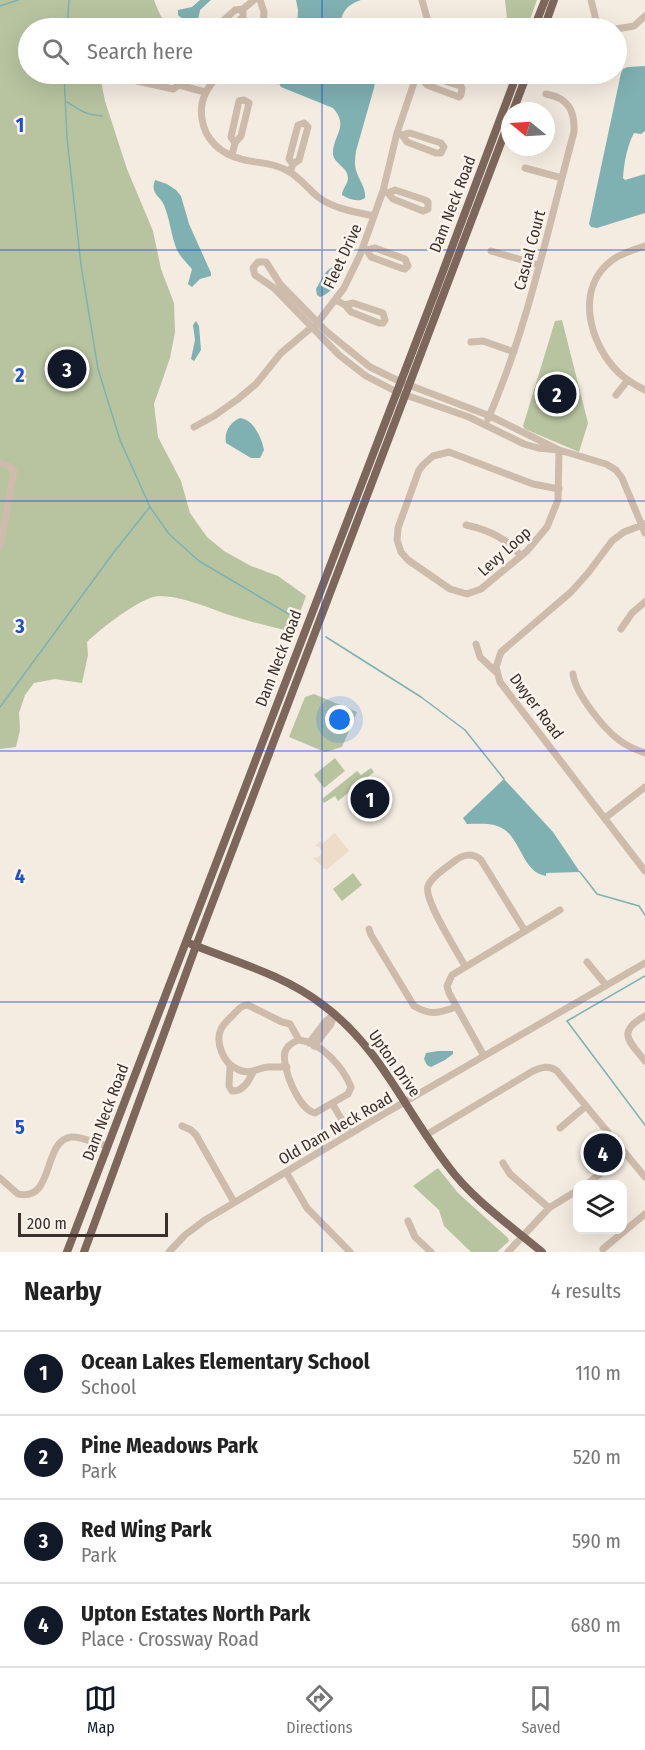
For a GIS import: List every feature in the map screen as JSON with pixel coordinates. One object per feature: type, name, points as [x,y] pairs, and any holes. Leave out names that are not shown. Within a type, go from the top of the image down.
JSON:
[{"type":"main road","points":[[538,18],[545,0]]},
{"type":"main road","points":[[548,18],[554,0]]},
{"type":"main road","name":"Dam Neck Road","points":[[84,1252],[401,394],[401,382],[513,84]]},
{"type":"main road","points":[[516,102],[523,84]]},
{"type":"main road","name":"Dam Neck Road","points":[[67,1252],[254,764],[401,394],[410,385],[501,143]]},
{"type":"main road","points":[[254,764],[264,768]]},
{"type":"main road","name":"Upton Drive","points":[[185,942],[293,985],[350,1027],[375,1056],[440,1156],[460,1181],[542,1252]]},
{"type":"main road","points":[[108,1146],[121,1150]]},
{"type":"street","points":[[226,18],[254,0]]},
{"type":"street","points":[[260,0],[264,18]]},
{"type":"street","points":[[422,0],[427,18]]},
{"type":"street","points":[[591,0],[596,18]]},
{"type":"street","points":[[242,18],[243,9]]},
{"type":"street","points":[[627,27],[634,26],[645,16]]},
{"type":"street","points":[[150,84],[173,89],[179,86],[205,92]]},
{"type":"street","points":[[212,84],[205,92],[201,112],[205,131],[218,148],[241,159],[291,168],[326,202],[340,208],[375,216]]},
{"type":"street","name":"Fleet Drive","points":[[194,427],[214,416],[256,384],[281,353],[315,325],[349,280],[365,249],[375,216],[386,192],[399,134],[415,84]]},
{"type":"street","points":[[425,84],[459,97],[462,88],[454,84]]},
{"type":"street","name":"Casual Court","points":[[486,424],[523,324],[574,132],[574,118],[565,102],[559,97],[546,94]]},
{"type":"street","points":[[232,155],[235,143],[241,136],[249,103],[244,100],[239,101],[231,137],[235,143]]},
{"type":"street","points":[[304,123],[308,127],[299,160],[291,168],[289,159],[298,125],[304,123]]},
{"type":"street","points":[[410,133],[441,143],[444,147],[442,152],[436,153],[407,142],[399,134],[410,133]]},
{"type":"street","points":[[525,168],[562,178]]},
{"type":"street","points":[[395,190],[425,200],[428,202],[428,209],[423,211],[393,199],[386,192],[395,190]]},
{"type":"street","points":[[645,246],[626,252],[609,262],[598,275],[590,297],[591,324],[600,346],[612,366],[628,380],[645,390]]},
{"type":"street","points":[[375,248],[405,259],[408,266],[405,269],[371,257],[365,249],[375,248]]},
{"type":"street","points":[[491,251],[539,265]]},
{"type":"street","points":[[559,450],[524,444],[469,417],[401,394],[353,367],[315,325],[279,283],[266,262],[255,264],[253,268],[255,275],[274,288],[315,325],[370,367],[401,382],[490,416],[559,450],[606,464],[616,470],[622,478],[645,533]]},
{"type":"street","points":[[336,300],[354,314],[380,323],[385,320],[384,314],[380,312],[353,303],[345,305]]},
{"type":"street","points":[[471,342],[483,341],[514,352]]},
{"type":"street","points":[[616,395],[628,380]]},
{"type":"street","name":"Levy Loop","points":[[559,450],[559,489],[555,509],[547,527],[534,545],[481,589],[467,594],[450,590],[408,560],[398,547],[397,534],[419,470],[433,456],[449,452],[533,484],[559,489]]},
{"type":"street","points":[[0,464],[9,466],[14,471],[0,547]]},
{"type":"street","name":"Dwyer Road","points":[[643,524],[624,532],[612,541],[577,586],[501,652],[497,661],[497,673],[500,682],[605,818],[642,860],[645,871]]},
{"type":"street","points":[[466,525],[501,537],[521,556]]},
{"type":"street","points":[[621,629],[632,613],[645,602]]},
{"type":"street","points":[[476,644],[480,657],[497,673]]},
{"type":"street","points":[[573,674],[576,686],[610,733],[624,744],[645,753]]},
{"type":"street","points":[[605,818],[645,787]]},
{"type":"street","points":[[465,966],[429,900],[427,890],[432,880],[460,858],[469,855],[481,860],[525,931]]},
{"type":"street","points":[[484,1056],[448,993],[448,981],[452,975],[465,966],[560,910]]},
{"type":"street","points":[[369,929],[414,1006],[423,1011],[436,1013],[456,1007]]},
{"type":"street","points":[[586,962],[606,985]]},
{"type":"street","name":"Old Dam Neck Road","points":[[169,1252],[196,1226],[234,1202],[645,963]]},
{"type":"street","points":[[287,1068],[267,1067],[253,1072],[238,1070],[230,1065],[221,1051],[220,1033],[224,1023],[244,1005],[251,1005],[290,1024],[299,1040]]},
{"type":"street","points":[[311,1044],[331,1024],[335,1014]]},
{"type":"street","points":[[645,1016],[631,1025],[628,1034],[631,1044],[645,1061]]},
{"type":"street","points":[[299,1040],[311,1044],[339,1065],[350,1084],[348,1094],[315,1113],[306,1110],[292,1087],[285,1056],[286,1049],[291,1043],[299,1040]]},
{"type":"street","points":[[230,1065],[229,1086],[232,1091],[242,1089],[253,1072]]},
{"type":"street","points":[[426,1135],[533,1071],[549,1067],[557,1071],[645,1178]]},
{"type":"street","points":[[332,1103],[350,1134]]},
{"type":"street","points":[[560,1128],[586,1106]]},
{"type":"street","points":[[182,1126],[196,1135],[234,1202]]},
{"type":"street","points":[[0,1178],[18,1194],[31,1193],[41,1186],[58,1146],[64,1139],[74,1137],[108,1146]]},
{"type":"street","points":[[593,1180],[626,1154]]},
{"type":"street","points":[[503,1163],[510,1174],[549,1208]]},
{"type":"street","points":[[286,1172],[308,1208],[350,1252]]},
{"type":"street","points":[[508,1252],[549,1208],[573,1193]]},
{"type":"street","points":[[603,1249],[645,1214]]},
{"type":"street","points":[[408,1221],[415,1237],[431,1252]]},
{"type":"green space","points":[[0,0],[154,0],[162,18],[18,18],[18,84],[102,84],[127,169],[153,231],[161,269],[174,303],[175,332],[170,358],[154,404],[158,437],[181,481],[190,513],[207,537],[224,551],[251,566],[278,576],[306,596],[293,632],[176,598],[160,596],[143,601],[111,622],[87,642],[88,655],[82,683],[55,679],[34,683],[25,695],[19,713],[20,730],[16,747],[0,749]]},
{"type":"green space","points":[[505,0],[537,0],[531,18],[507,18]]},
{"type":"green space","points":[[562,320],[588,423],[579,452],[525,429],[523,426],[555,321]]},
{"type":"green space","points":[[314,694],[357,712],[342,747],[325,752],[289,737],[305,697]]},
{"type":"green space","points":[[335,758],[345,771],[324,788],[314,775]]},
{"type":"green space","points":[[371,768],[374,772],[338,801],[335,796],[324,803],[322,799],[357,771],[361,775]]},
{"type":"green space","points":[[353,873],[362,885],[342,901],[333,889]]},
{"type":"green space","points":[[438,1168],[458,1193],[508,1238],[509,1241],[497,1252],[471,1252],[444,1226],[439,1210],[413,1186]]},
{"type":"shaded area","points":[[335,833],[349,851],[326,870],[313,858],[323,853],[319,847],[315,846],[320,841],[322,844]]},
{"type":"water","points":[[200,0],[211,0],[200,10],[198,18],[181,18],[178,15],[178,10],[192,7]]},
{"type":"water","points":[[296,0],[361,0],[345,10],[342,18],[298,18]]},
{"type":"water","points":[[645,66],[645,131],[641,134],[634,133],[626,155],[623,178],[625,180],[645,174],[645,213],[597,228],[591,227],[589,224],[619,84],[627,84],[628,67]]},
{"type":"water","points":[[279,84],[375,84],[355,156],[356,170],[364,188],[365,198],[356,200],[342,195],[348,178],[346,171],[333,154],[340,121],[333,108],[281,87]]},
{"type":"water","points":[[155,180],[167,184],[181,196],[189,224],[211,273],[211,276],[200,279],[192,287],[188,284],[192,269],[177,250],[164,205],[154,189]]},
{"type":"water","points":[[340,266],[342,270],[339,279],[331,290],[320,297],[316,289],[326,272]]},
{"type":"water","points":[[196,321],[199,326],[201,350],[194,361],[191,359],[195,340],[193,325]]},
{"type":"water","points":[[240,418],[253,425],[259,435],[264,450],[260,458],[251,458],[226,443],[228,428]]},
{"type":"water","points":[[504,779],[553,832],[580,872],[546,873],[546,876],[539,874],[528,863],[510,835],[501,827],[467,824],[463,818]]},
{"type":"water","points":[[453,1051],[453,1054],[431,1067],[427,1065],[424,1059],[426,1053]]},
{"type":"waterway","points":[[0,6],[18,0]]},
{"type":"waterway","points":[[68,18],[69,0]]},
{"type":"waterway","points":[[64,84],[67,138],[81,265],[98,369],[120,440],[150,507],[169,534],[199,561],[297,619]]},
{"type":"waterway","points":[[67,102],[83,112],[102,116]]},
{"type":"waterway","points":[[0,707],[149,508]]},
{"type":"waterway","points":[[326,637],[421,697],[465,730],[504,779]]},
{"type":"waterway","points":[[580,872],[597,894],[639,906],[645,915]]},
{"type":"waterway","points":[[645,976],[567,1021],[645,1125]]},
{"type":"place","name":"Red Wing Park","points":[[67,369]]},
{"type":"place","name":"Pine Meadows Park","points":[[557,394]]},
{"type":"place","name":"Ocean Lakes Elementary School","points":[[370,799]]},
{"type":"place","name":"Upton Estates North Park","points":[[603,1153]]}]
